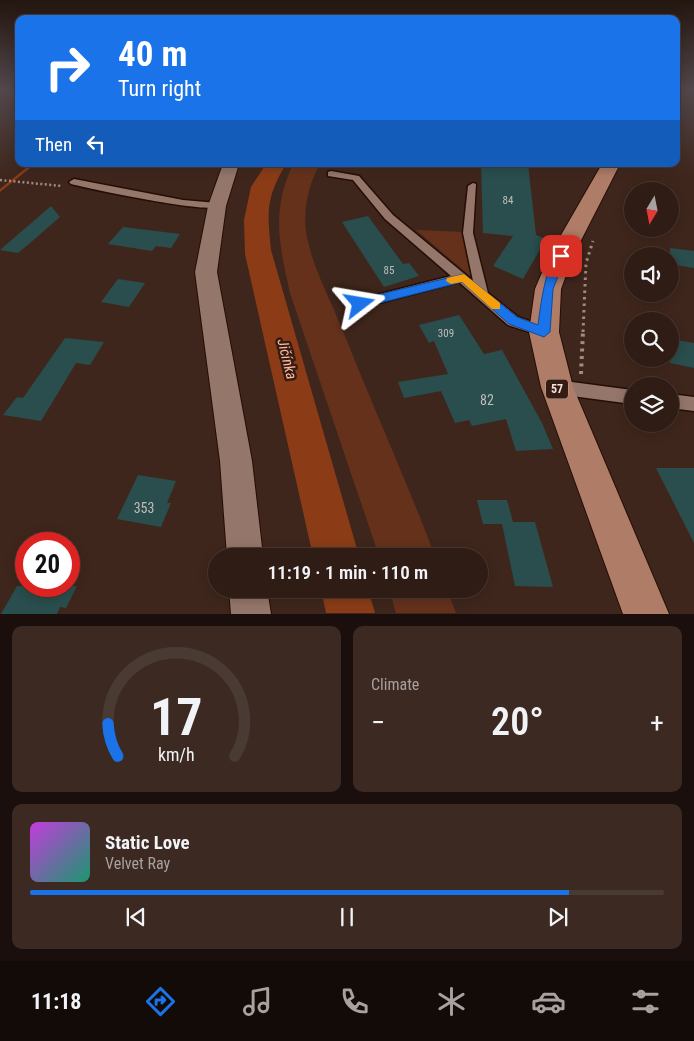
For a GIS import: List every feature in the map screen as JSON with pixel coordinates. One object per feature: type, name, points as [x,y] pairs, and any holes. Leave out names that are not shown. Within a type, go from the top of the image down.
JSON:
[{"type":"main road","name":"57","points":[[609,167],[561,256],[548,289],[544,332],[557,387],[646,614]]},
{"type":"street","points":[[230,167],[217,206],[206,272],[236,461],[244,548]]},
{"type":"street","points":[[249,598],[251,614]]},
{"type":"lane","points":[[331,174],[356,178],[389,217],[464,277],[513,321],[544,332]]},
{"type":"lane","points":[[74,182],[183,202],[217,206]]},
{"type":"lane","points":[[473,186],[468,233],[482,294]]},
{"type":"lane","points":[[360,304],[464,277]]},
{"type":"lane","points":[[557,387],[624,395]]},
{"type":"lane","points":[[679,402],[694,404]]},
{"type":"path","points":[[0,180],[68,186],[74,182]]},
{"type":"shaded area","points":[[292,167],[318,167],[309,190],[305,218],[307,237],[313,260],[432,548],[376,548],[290,293],[280,243],[279,213]]},
{"type":"shaded area","points":[[416,230],[463,232],[473,273],[470,276]]},
{"type":"shaded area","points":[[392,598],[450,598],[456,613],[396,613]]},
{"type":"water","name":"Jičínka","points":[[264,167],[284,167],[271,196],[269,225],[271,250],[357,548],[311,548],[245,254],[244,220],[251,187]]},
{"type":"water","points":[[323,598],[371,598],[375,613],[326,613]]},
{"type":"building","points":[[481,167],[528,167],[536,235],[546,239],[523,279],[493,266],[513,236],[483,233]]},
{"type":"building","points":[[51,206],[60,217],[30,243],[18,253],[0,250]]},
{"type":"building","points":[[368,216],[403,264],[409,263],[419,276],[384,287],[342,222]]},
{"type":"building","points":[[123,227],[180,234],[171,248],[156,246],[152,251],[108,244]]},
{"type":"building","points":[[679,249],[694,251],[694,268],[679,266]]},
{"type":"building","points":[[118,279],[145,283],[129,307],[101,302]]},
{"type":"building","points":[[459,315],[484,354],[502,350],[542,423],[553,449],[516,451],[506,419],[472,426],[469,420],[455,423],[441,391],[404,398],[398,382],[448,374],[434,341],[429,343],[419,325]]},
{"type":"building","points":[[65,338],[104,342],[90,365],[76,363],[41,421],[3,415],[17,397],[23,398]]},
{"type":"building","points":[[679,340],[694,343],[694,368],[679,365]]},
{"type":"building","points":[[656,468],[694,468],[694,543]]},
{"type":"building","points":[[138,475],[176,481],[167,503],[171,503],[161,527],[117,519]]},
{"type":"building","points":[[477,500],[507,500],[513,522],[535,522],[553,587],[515,586],[502,524],[483,524]]},
{"type":"building","points":[[15,590],[15,597],[72,597],[66,608],[60,607],[57,614],[1,614]]},
{"type":"waterway","points":[[0,191],[29,167]]},
{"type":"slow traffic","points":[[451,281],[464,277],[496,306]]},
{"type":"route","points":[[360,304],[464,277],[513,321],[544,332],[548,289],[561,256]]}]
